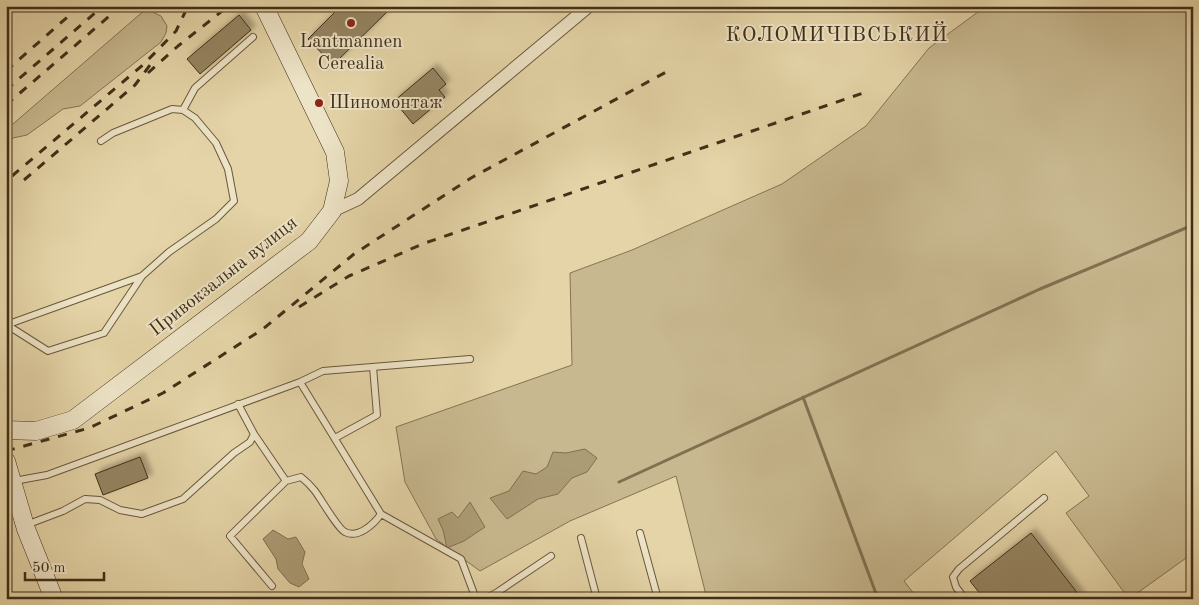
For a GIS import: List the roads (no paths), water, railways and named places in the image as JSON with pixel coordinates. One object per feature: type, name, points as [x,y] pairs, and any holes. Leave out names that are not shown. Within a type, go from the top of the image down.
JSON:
[{"type":"main road","points":[[264,6],[335,152],[339,181],[332,211]]},
{"type":"main road","name":"Привокзальна вулиця","points":[[6,430],[36,430],[73,420],[309,241],[332,211]]},
{"type":"main road","points":[[6,461],[25,526],[54,599]]},
{"type":"street","name":"Привокзальна вулиця","points":[[332,211],[358,199],[589,6]]},
{"type":"lane","points":[[183,110],[195,88],[253,37]]},
{"type":"lane","points":[[7,325],[48,351],[104,333],[142,276],[169,252],[216,219],[234,201],[228,169],[216,142],[195,118],[183,110],[172,110],[113,134],[101,141]]},
{"type":"lane","points":[[7,325],[142,276]]},
{"type":"lane","points":[[12,481],[47,475],[300,382],[323,371],[470,359]]},
{"type":"lane","points":[[335,438],[377,415],[373,367]]},
{"type":"lane","points":[[300,382],[381,514],[461,559],[476,599]]},
{"type":"lane","points":[[238,404],[254,434],[286,481]]},
{"type":"lane","points":[[25,526],[63,512],[85,499],[100,500],[120,510],[142,514],[183,499],[234,453],[250,442],[254,434]]},
{"type":"lane","points":[[272,586],[230,536],[286,481],[301,477],[313,488],[344,532],[353,534],[366,528],[377,520],[381,514]]},
{"type":"lane","points":[[965,599],[956,587],[953,577],[959,569],[1044,498]]},
{"type":"lane","points":[[640,533],[658,599]]},
{"type":"lane","points":[[581,538],[597,599]]},
{"type":"lane","points":[[485,599],[551,556]]},
{"type":"lane","points":[[496,592],[504,599]]},
{"type":"waterway","points":[[619,482],[1040,289],[1193,225]]},
{"type":"waterway","points":[[803,397],[878,599]]},
{"type":"railway","points":[[6,71],[80,6]]},
{"type":"railway","points":[[6,90],[103,6]]},
{"type":"railway","points":[[6,105],[121,6]]},
{"type":"railway","points":[[12,176],[144,64],[176,31],[188,6]]},
{"type":"railway","points":[[148,73],[178,46],[226,8]]},
{"type":"railway","points":[[24,180],[135,85],[150,65]]},
{"type":"railway","points":[[6,451],[89,428],[163,393],[263,329],[354,254],[471,178],[668,71]]},
{"type":"railway","points":[[299,307],[349,276],[425,243],[866,92]]},
{"type":"place","name":"Lantmannen Cerealia","points":[[351,23]]},
{"type":"place","name":"Шиномонтаж","points":[[319,103]]},
{"type":"district","name":"КОЛОМИЧІВСЬКИЙ","points":[[837,35]]}]
